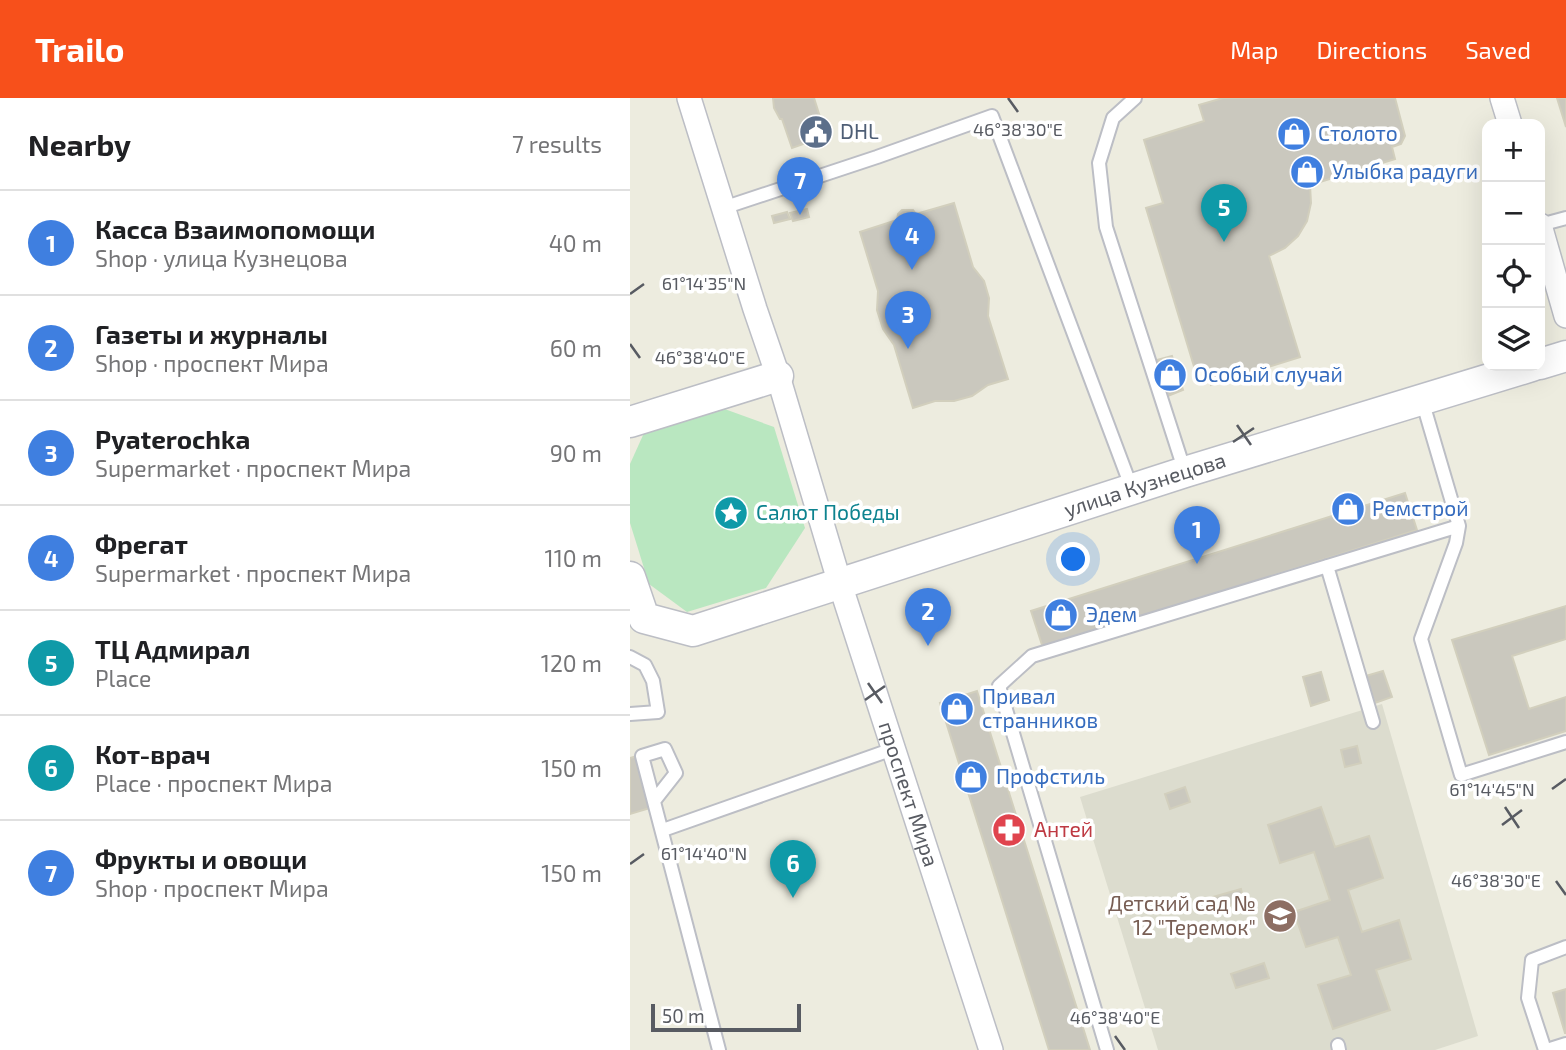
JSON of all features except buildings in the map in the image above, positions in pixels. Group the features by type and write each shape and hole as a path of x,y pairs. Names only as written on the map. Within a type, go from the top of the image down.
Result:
{"street":[{"name":"проспект Мира","path":"689,98 778,376 840,584 991,1050"},
{"path":"1502,98 1508,119"},
{"path":"1545,242 1566,316"},
{"path":"1545,362 1566,356"},
{"name":"улица Кузнецова","path":"637,622 693,631 1185,472 1515,371"},
{"path":"630,422 778,376"},
{"path":"630,577 637,622"}],"lane":[{"path":"1135,98 1113,118 1099,163 1106,227 1185,472"},
{"path":"723,208 877,158 992,116 1132,490"},
{"path":"1545,224 1566,218"},
{"path":"1422,399 1459,526 1456,543 1421,639 1461,775 1566,742"},
{"path":"1107,1050 999,686 1032,656 1459,526"},
{"path":"1327,566 1373,722"},
{"path":"630,657 645,665 653,681 658,712 630,714"},
{"path":"663,830 893,749"},
{"path":"654,801 719,1050"},
{"path":"1566,947 1532,960 1528,998 1546,1050 1566,1044"}],"shaded area":[{"name":"Детский сад № 12 \"Теремок\"","path":"1382,704 1478,1036 1435,1050 1158,1050 1080,797"}],"green space":[{"path":"719,407 774,427 805,528 766,588 687,612 649,584 630,523 630,464 644,433"}],"place":[{"name":"DHL","path":"816,132"},
{"name":"Столото","path":"1294,134"},
{"name":"Улыбка радуги","path":"1307,172"},
{"name":"Фрукты и овощи","path":"800,215"},
{"name":"ТЦ Адмирал","path":"1224,242"},
{"name":"Фрегат","path":"912,270"},
{"name":"Pyaterochka","path":"908,349"},
{"name":"Особый случай","path":"1170,375"},
{"name":"Ремстрой","path":"1348,509"},
{"name":"Салют Победы","path":"731,513"},
{"name":"Касса Взаимопомощи","path":"1197,564"},
{"name":"Эдем","path":"1061,615"},
{"name":"Газеты и журналы","path":"928,646"},
{"name":"Привал странников","path":"957,709"},
{"name":"Профстиль","path":"971,777"},
{"name":"Антей","path":"1009,830"},
{"name":"Кот-врач","path":"793,898"},
{"name":"Детский сад № 12 \"Теремок\"","path":"1280,916"}]}
